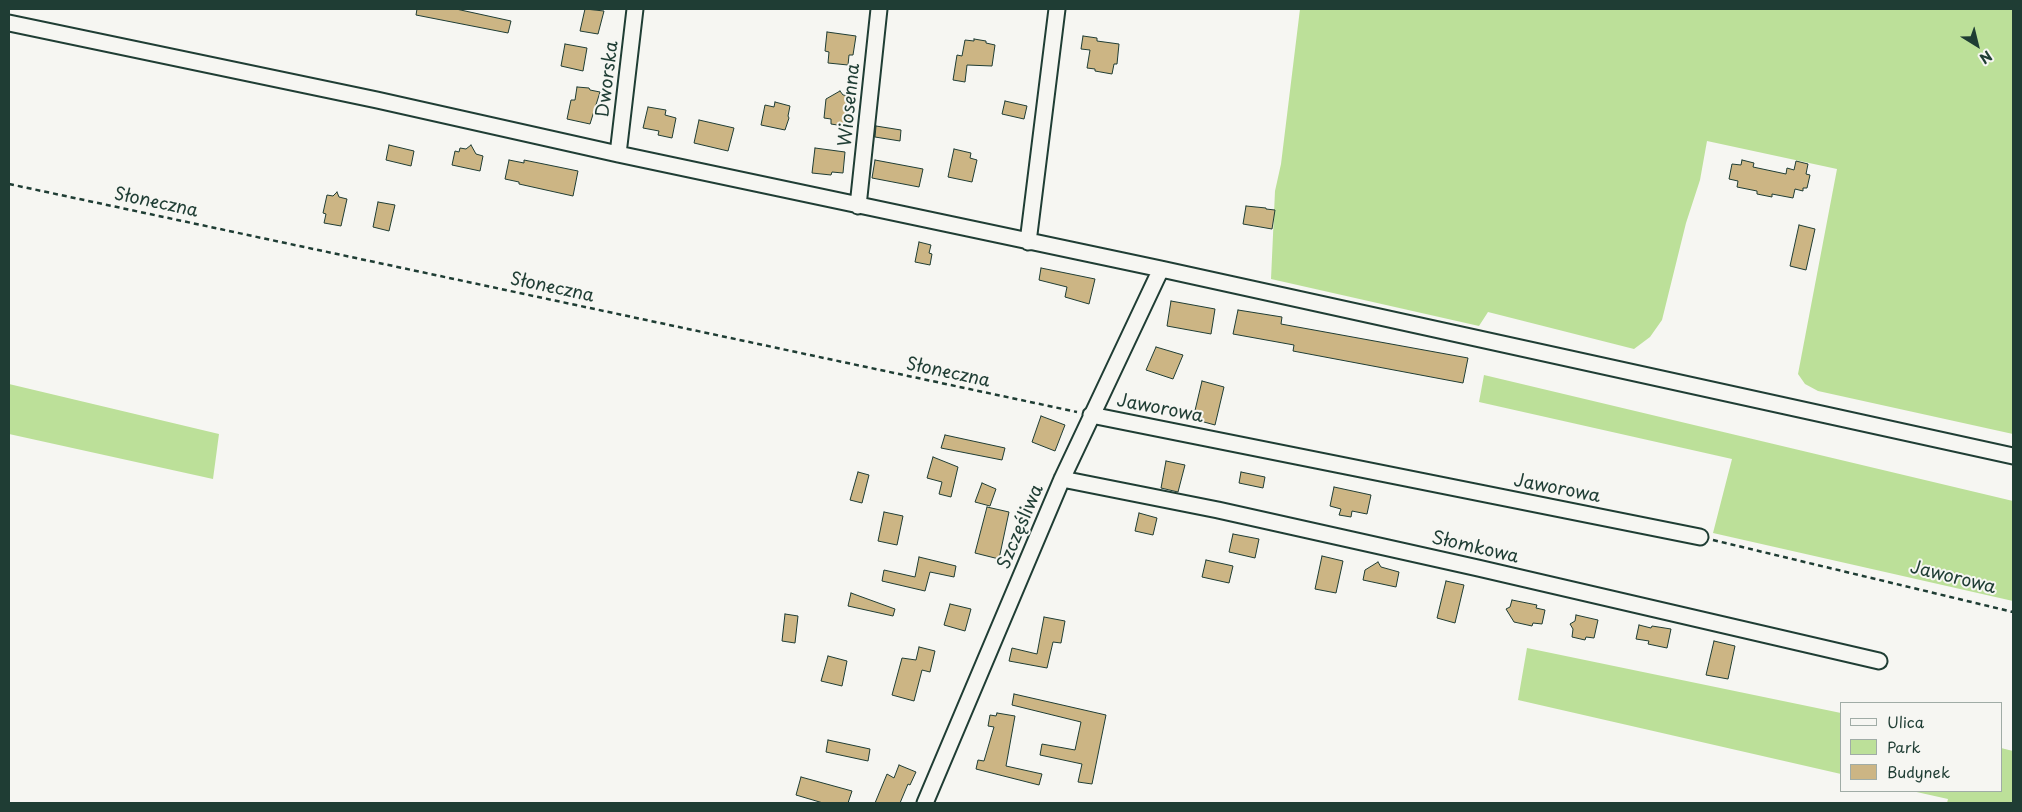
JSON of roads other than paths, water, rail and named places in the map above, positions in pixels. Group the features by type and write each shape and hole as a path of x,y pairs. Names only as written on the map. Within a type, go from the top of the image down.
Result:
{"street":[{"name":"Dworska","path":"618,154 635,9"},
{"name":"Wiosenna","path":"858,206 879,9"},
{"path":"1028,242 1057,9"},
{"path":"9,23 367,98 858,206 1161,269 2013,456"},
{"name":"Szczęśliwa","path":"925,803 1062,479 1161,269"},
{"name":"Jaworowa","path":"1091,415 1700,537"},
{"name":"Słomkowa","path":"1062,479 1218,510 1879,661"}]}
